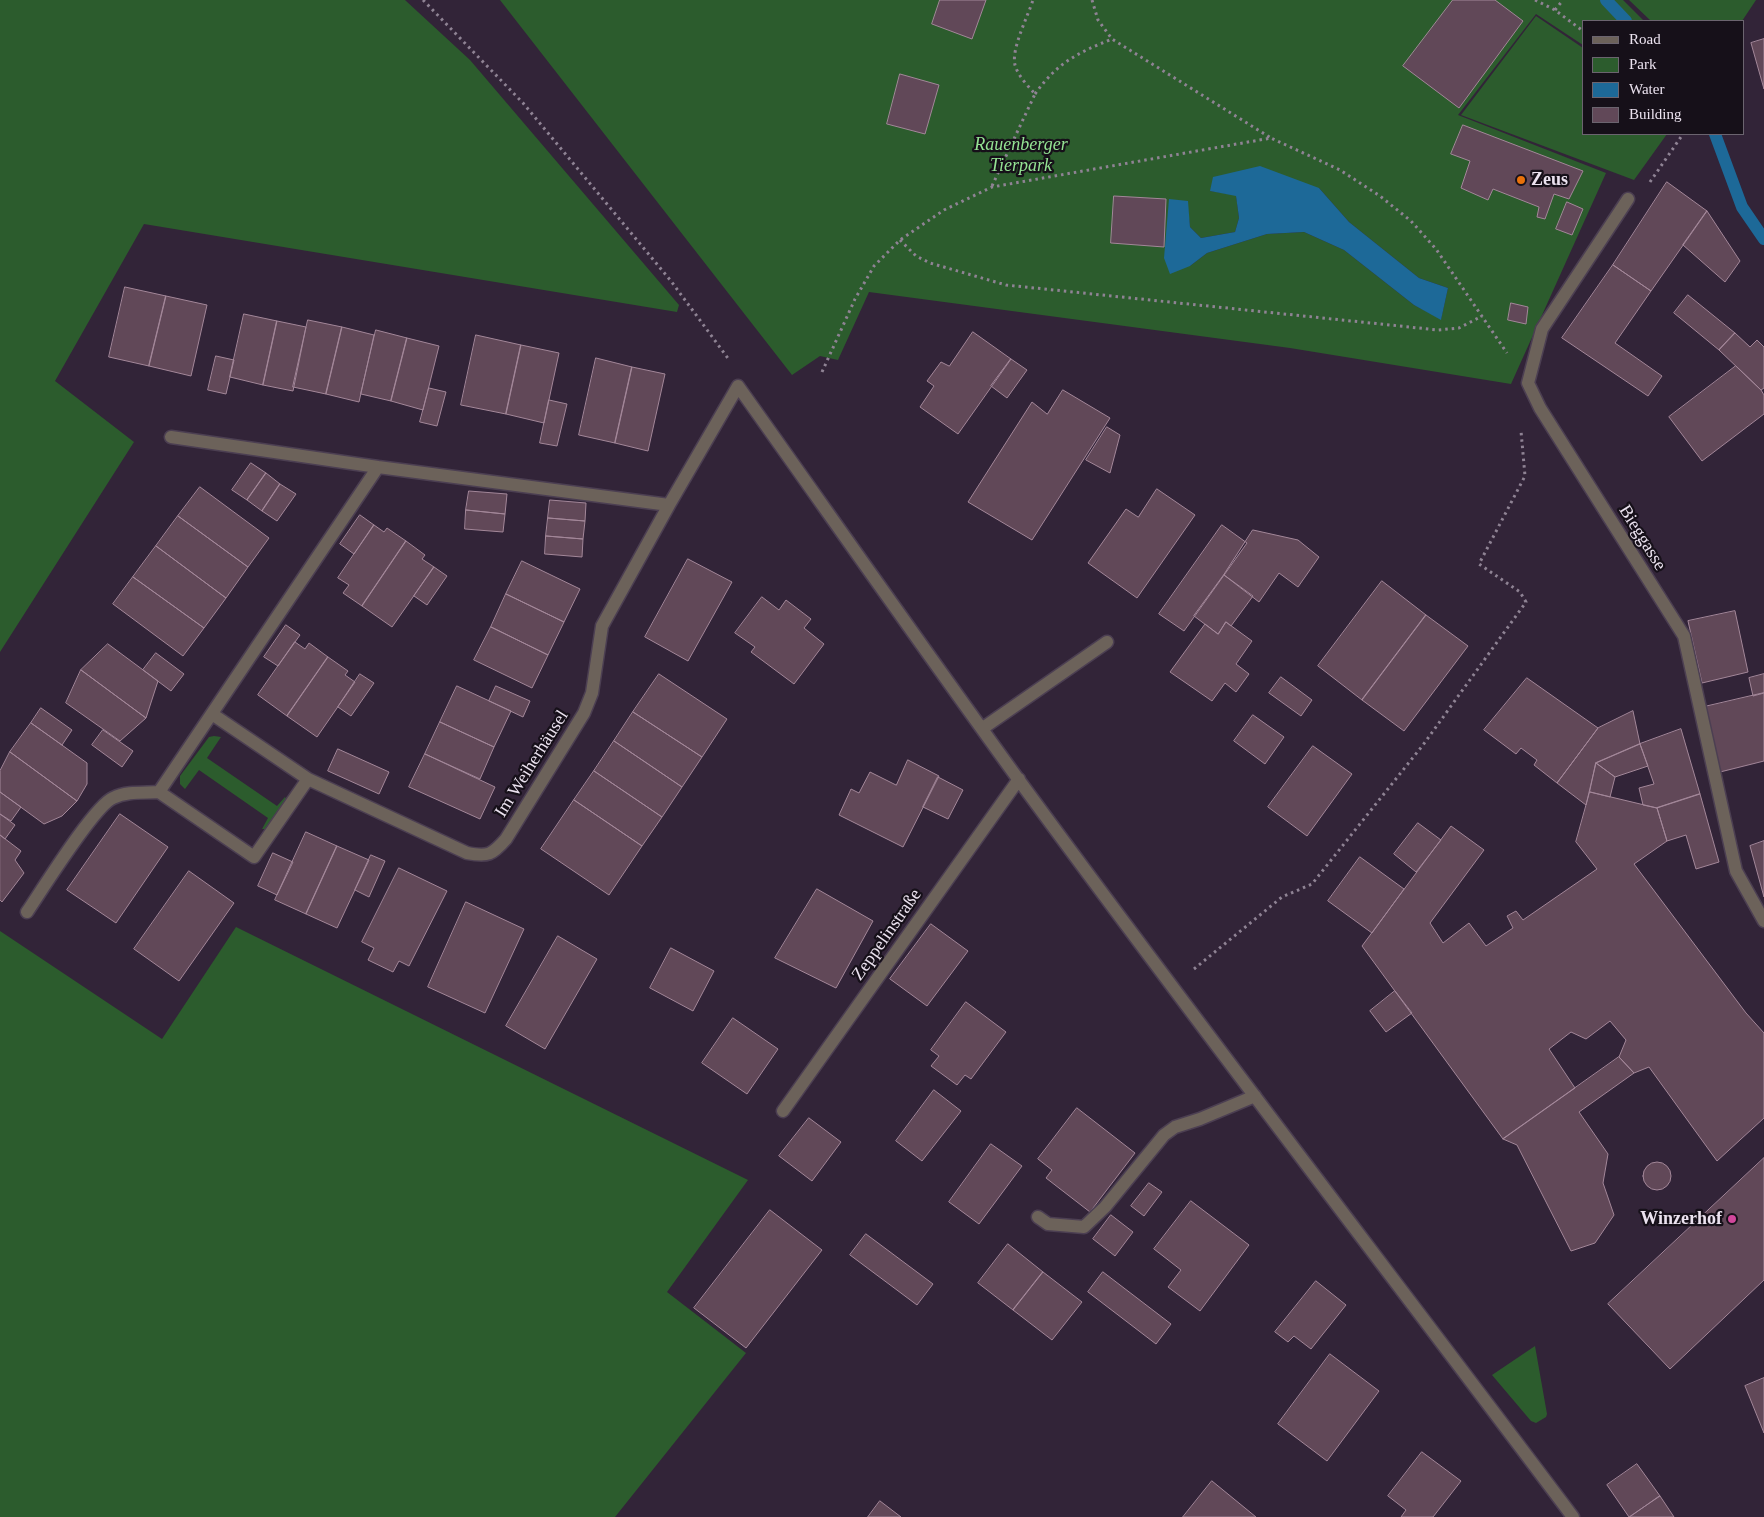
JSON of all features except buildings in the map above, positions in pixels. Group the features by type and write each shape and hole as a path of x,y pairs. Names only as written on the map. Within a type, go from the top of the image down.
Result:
{"street":[{"path":"1528,383 1542,329 1628,200"},
{"name":"Bieggasse","path":"1528,383 1540,408 1684,636 1736,870 1764,921"},
{"name":"Im Weiherhäusel","path":"212,714 308,779 467,853 482,856 494,852 506,839 584,713 592,693 602,626 738,386"},
{"path":"738,386 1019,779 1443,1348 1573,1517"},
{"path":"171,436 378,468 669,505"},
{"path":"159,792 378,468"},
{"path":"983,728 1107,642"},
{"path":"27,912 96,812 112,798 134,793 159,792 254,857 308,779"},
{"name":"Zeppelinstraße","path":"783,1111 1019,779"},
{"path":"1038,1217 1048,1224 1084,1226 1105,1207 1164,1135 1175,1127 1200,1120 1255,1096"}],"path":[{"path":"423,0 522,103 671,281 730,359 738,386"},
{"path":"1033,0 1016,48 1015,64 1023,80 1035,94"},
{"path":"1092,0 1098,20 1112,40 1270,138 1340,170 1380,196 1405,216 1436,248 1528,383 1520,415 1525,476 1479,564 1520,592 1526,602 1423,745 1312,884 1282,897 1198,966"},
{"path":"1535,0 1555,10 1582,30"},
{"path":"1555,10 1563,0"},
{"path":"992,187 1035,94 1060,64 1081,51 1112,40"},
{"path":"1628,200 1651,182 1681,135"},
{"path":"822,372 855,299 874,266 900,240 944,210 992,187 1270,138"},
{"path":"900,240 916,256 930,263 1006,285 1042,290 1234,307 1438,330 1459,328 1482,316"}],"green space":[{"path":"0,0 405,0 470,60 679,305 677,312 144,224 55,381 134,442 0,652"},
{"name":"Rauenberger Tierpark","path":"500,0 1623,0 1643,20 1582,20 1582,44 1536,14 1458,115 1606,173 1511,384 1290,348 869,292 838,360 820,356 792,375","holes":["1319,188 1349,222 1419,278 1448,288 1441,319 1414,305 1344,250 1304,232 1267,234 1207,253 1190,266 1187,201 1190,227 1201,238 1235,232 1239,218 1236,195 1210,191"]},
{"path":"1629,0 1756,0 1743,20 1650,20"},
{"path":"1536,16 1582,47 1582,135 1666,135 1634,180 1461,115"},
{"path":"209,737 221,737 207,758 277,806 285,797 287,800 267,829 262,829 268,818 199,770 185,789 180,784 180,776"},
{"path":"236,927 748,1180 667,1292 746,1353 615,1517 0,1517 0,931 162,1039"},
{"path":"1535,1346 1547,1414 1546,1417 1536,1423 1531,1421 1492,1375"}],"water":[{"path":"1260,166 1319,188 1349,222 1419,278 1448,288 1441,320 1414,305 1344,250 1304,232 1267,234 1207,253 1190,266 1170,274 1164,258 1169,199 1188,201 1190,227 1201,238 1235,232 1239,218 1236,196 1210,191 1213,177"}],"waterway":[{"path":"1606,0 1625,20"},
{"path":"1715,135 1742,207 1764,239"}],"place":[{"name":"Zeus","path":"1521,180"},
{"name":"Winzerhof","path":"1732,1219"}]}
